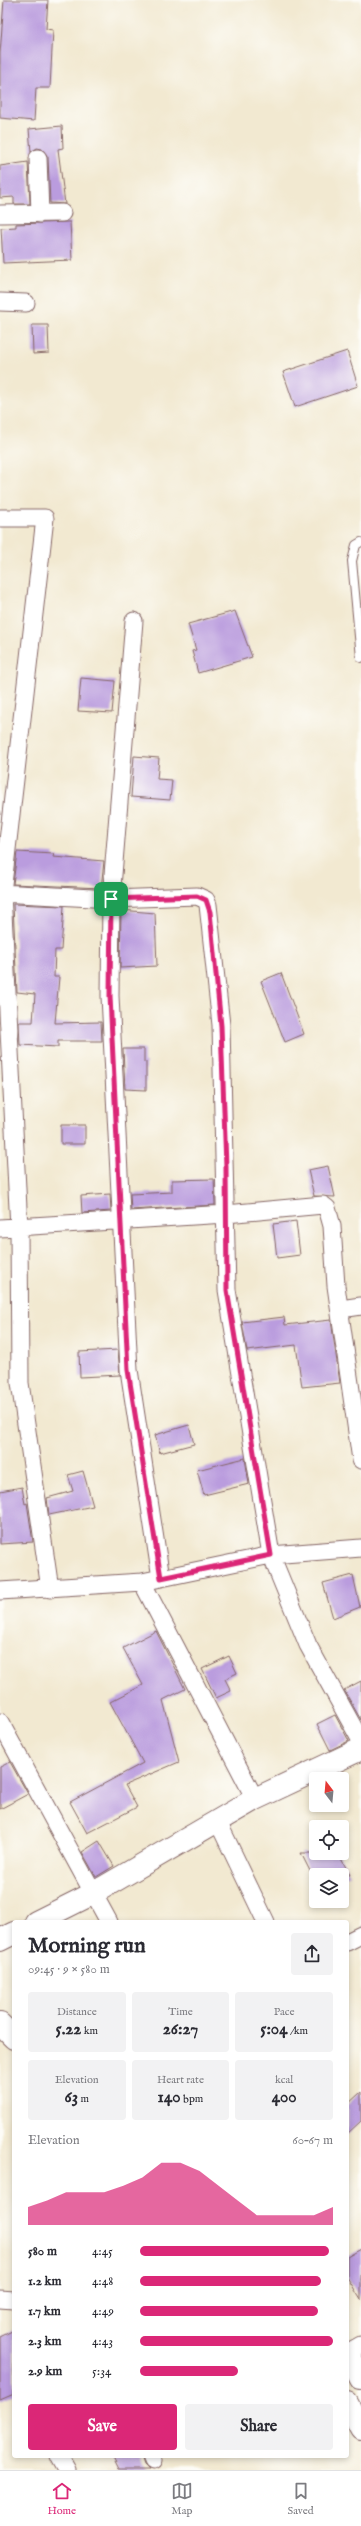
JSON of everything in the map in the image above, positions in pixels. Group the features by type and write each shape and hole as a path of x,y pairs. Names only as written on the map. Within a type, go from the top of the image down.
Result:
{"main road":[{"path":"40,1920 92,1894 218,1822 255,1799 361,1749"},
{"path":"0,1940 12,1934"},
{"path":"349,2357 361,2379"},
{"path":"349,2407 361,2429"}],"street":[{"path":"38,158 40,214"},
{"path":"0,214 62,214"},
{"path":"0,302 26,304"},
{"path":"0,518 46,518 1,893 19,1228 20,1383 50,1589"},
{"path":"134,621 111,899 110,996 122,1219 128,1370 161,1578"},
{"path":"1,893 111,899 197,896 206,900 208,905 221,1026 227,1290 271,1555 308,1645 361,1741"},
{"path":"0,1228 19,1228 122,1219 226,1214 323,1205 327,1208 332,1226 336,1286 358,1416 361,1460"},
{"path":"341,1309 361,1306"},
{"path":"0,1591 142,1582 271,1555 361,1548"},
{"path":"142,1582 255,1799"},
{"path":"0,1722 92,1894 108,1920"},
{"path":"218,1822 265,1920"},
{"path":"349,1941 361,1935"},
{"path":"0,2299 12,2300"},
{"path":"349,2352 361,2345"},
{"path":"60,2458 67,2470"}],"lane":[{"path":"361,542 356,545 352,561 361,658"}],"building":[{"path":"4,0 48,0 46,29 53,30 50,88 36,88 34,121 0,118 0,54"},
{"path":"62,126 63,148 58,149 65,204 50,203 48,157 42,149 37,148 31,152 29,129"},
{"path":"28,162 30,204 14,204 14,197 0,198 0,166"},
{"path":"70,222 72,260 3,263 1,228 16,227 16,224"},
{"path":"32,325 48,325 49,353 33,354"},
{"path":"347,351 358,386 295,407 283,372"},
{"path":"235,611 252,657 198,673 192,651 196,650 188,624"},
{"path":"81,678 115,681 112,713 78,711"},
{"path":"134,756 159,758 157,779 172,780 170,800 131,797"},
{"path":"17,852 54,854 53,857 104,861 101,888 13,884"},
{"path":"13,904 64,906 61,950 55,950 54,977 59,977 55,1023 101,1022 102,1041 58,1041 58,1047 20,1045 19,1022 33,1022 35,994 17,992"},
{"path":"121,910 155,913 157,966 120,968"},
{"path":"281,973 304,1034 285,1042 261,981"},
{"path":"123,1049 144,1049 144,1062 146,1062 146,1090 125,1089"},
{"path":"61,1125 85,1125 85,1144 61,1144"},
{"path":"328,1166 335,1197 314,1196 308,1170"},
{"path":"214,1179 215,1205 131,1210 130,1194 172,1192 172,1180"},
{"path":"110,1194 111,1211 82,1213 81,1196"},
{"path":"296,1221 300,1255 277,1258 273,1224"},
{"path":"284,1317 285,1325 331,1320 340,1383 302,1387 296,1345 247,1351 242,1322"},
{"path":"118,1350 120,1375 80,1377 79,1352"},
{"path":"189,1425 194,1444 160,1453 155,1435"},
{"path":"245,1458 249,1484 204,1495 197,1470"},
{"path":"83,1471 93,1506 49,1515 47,1498 73,1491 68,1475"},
{"path":"22,1487 25,1504 27,1503 33,1542 0,1544 0,1491"},
{"path":"353,1575 360,1607 333,1618 323,1583"},
{"path":"156,1631 185,1689 163,1700 179,1762 125,1785 137,1807 87,1833 70,1802 143,1763 110,1702 143,1685 123,1648"},
{"path":"229,1656 237,1673 225,1679 231,1691 216,1698 202,1669"},
{"path":"361,1681 361,1720 344,1690"},
{"path":"335,1715 349,1741 330,1750 317,1724"},
{"path":"10,1762 28,1794 0,1809 0,1767"},
{"path":"99,1841 114,1866 96,1877 82,1852"},
{"path":"301,1853 309,1853 309,1860 342,1860 346,1868 309,1868"},
{"path":"361,2092 361,2121 349,2132 349,2103"},
{"path":"361,2249 361,2300 349,2280 349,2256"},
{"path":"12,2331 12,2395 0,2400 0,2337"},
{"path":"113,2458 142,2458 144,2465 149,2470 119,2470"}],"route":[{"path":"197,896 206,900 210,912 221,1026 226,1167 227,1290 271,1555 161,1578 128,1370 122,1219 110,996 111,899 197,896"}]}
